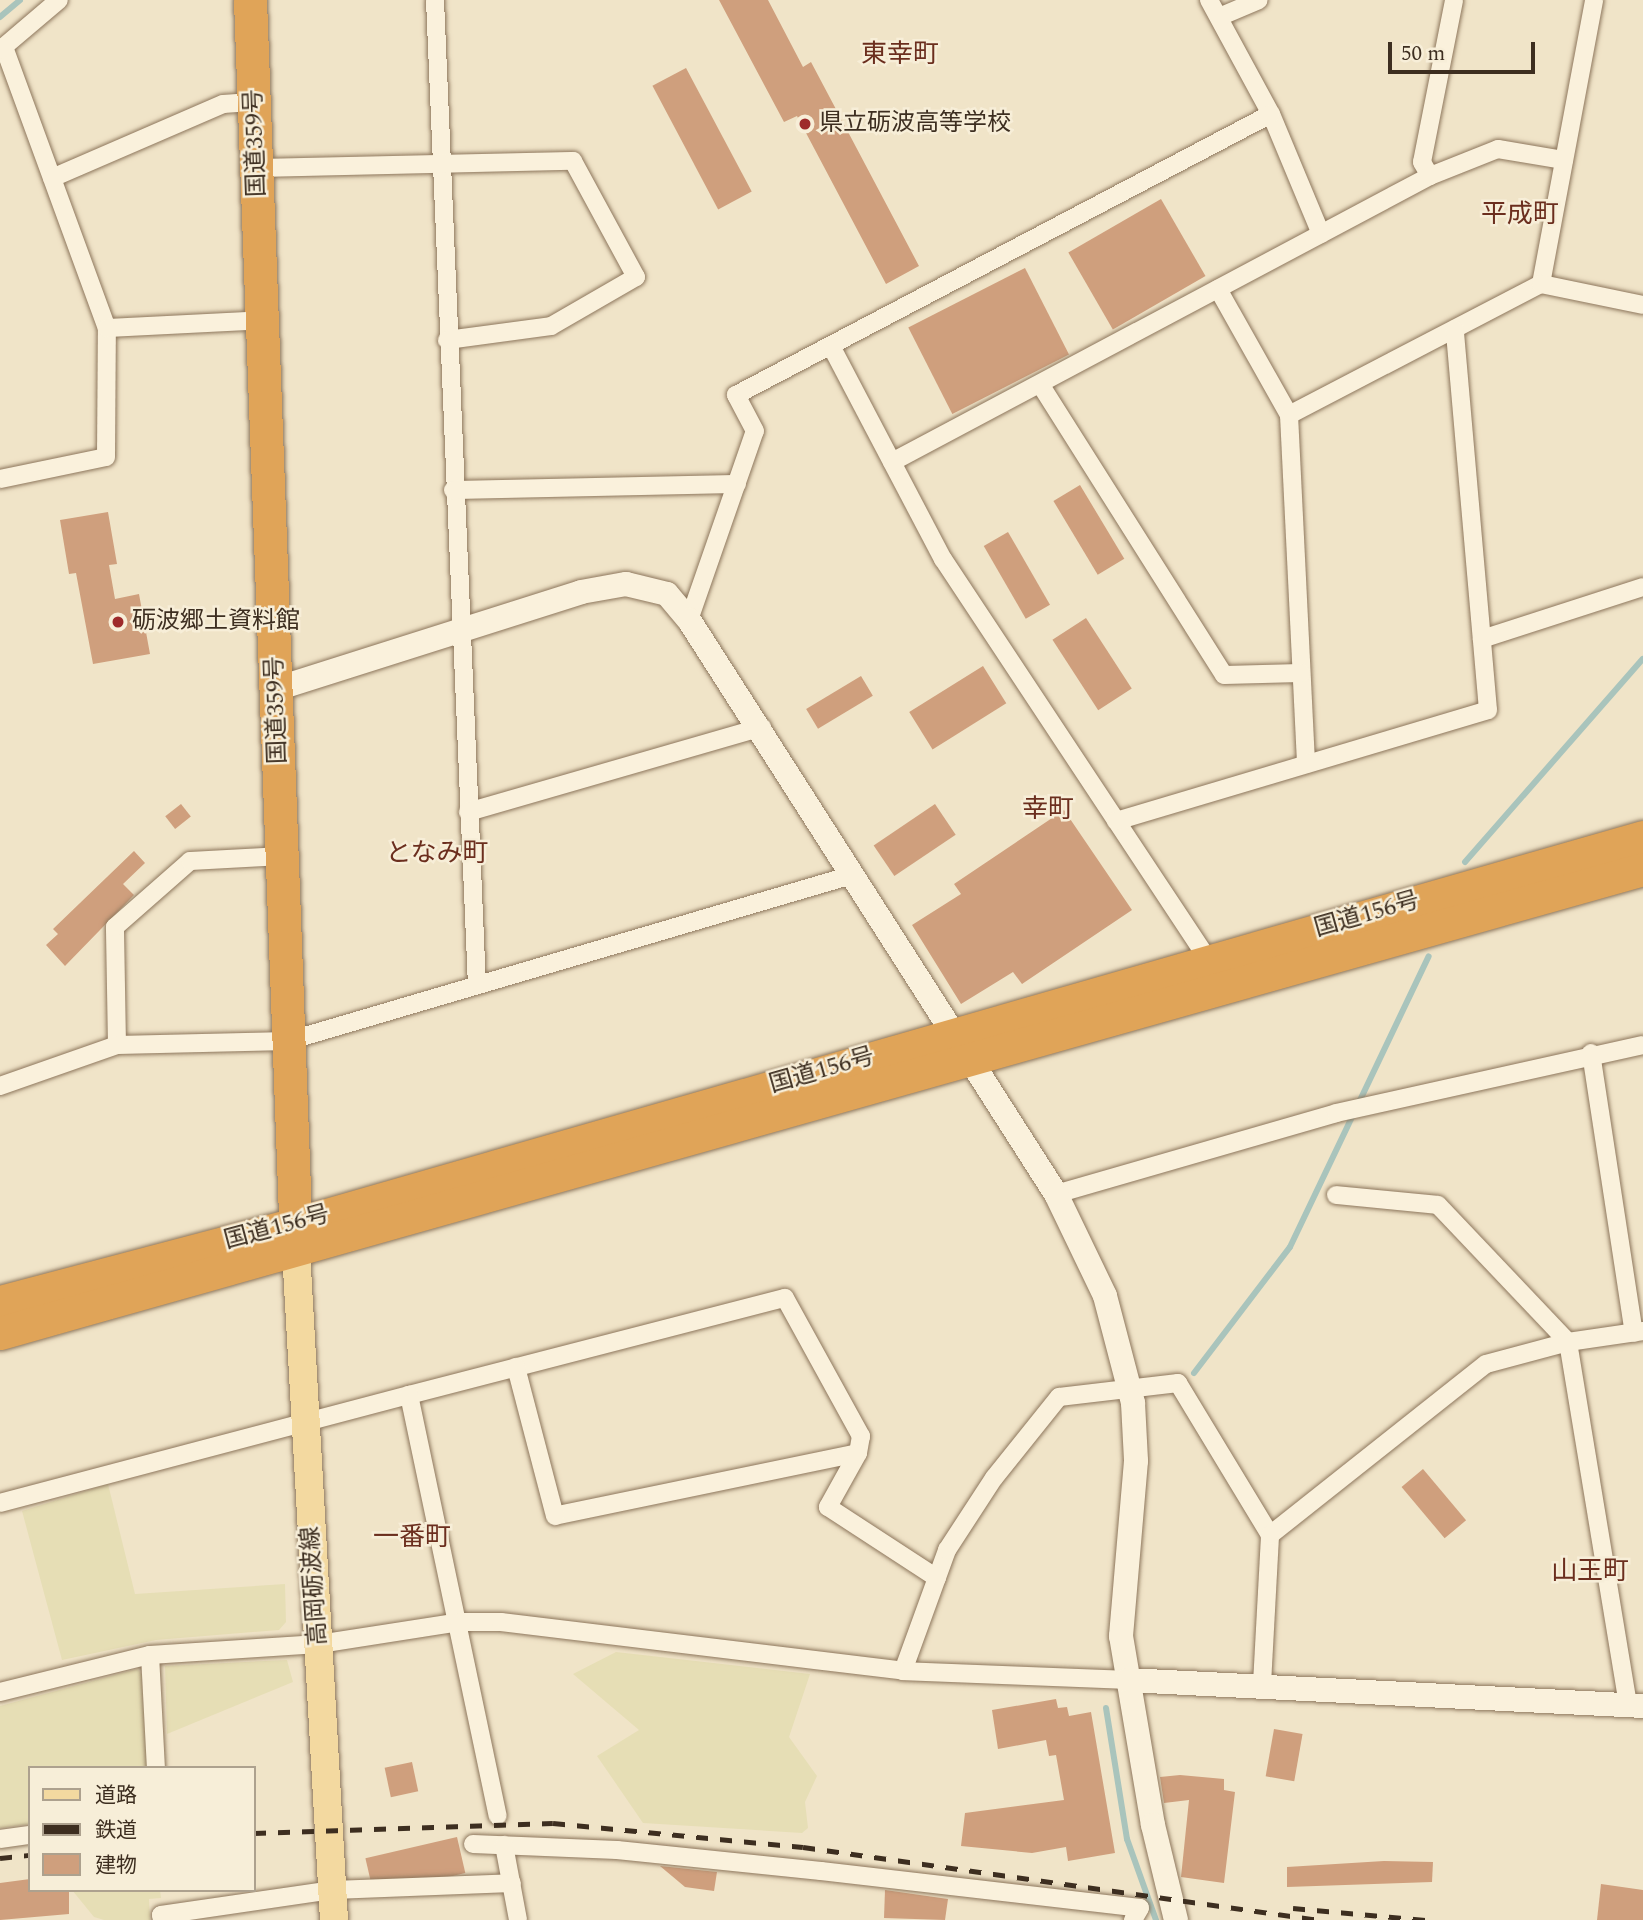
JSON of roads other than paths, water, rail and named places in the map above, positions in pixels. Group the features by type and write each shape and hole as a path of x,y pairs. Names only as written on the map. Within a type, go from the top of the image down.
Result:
{"highway":[{"name":"国道359号","path":"250,0 295,1238"},
{"name":"国道156号","path":"0,1333 295,1238 960,1045 1208,960 1643,837"},
{"name":"国道156号","path":"960,1045 1226,988 1643,869"},
{"name":"国道156号","path":"0,1302 295,1238"}],"main road":[{"name":"高岡砺波線","path":"295,1238 334,1920"}],"street":[{"path":"0,477 106,457 107,328 2,48 59,0"},
{"path":"435,0 453,490 477,985"},
{"path":"1209,0 1271,114 1321,234"},
{"path":"1219,17 1259,0"},
{"path":"1430,176 1422,162 1454,0"},
{"path":"1541,284 1594,0"},
{"path":"52,178 223,104 255,102"},
{"path":"689,620 755,431 736,395 1271,114"},
{"path":"892,463 1430,176 1499,149 1564,160"},
{"path":"257,168 573,161 636,277 551,326 447,340"},
{"path":"1289,415 1541,284 1643,305"},
{"path":"1218,289 1289,415 1306,764"},
{"path":"107,328 263,320"},
{"path":"1116,821 1489,710 1455,329"},
{"path":"831,346 943,559 1226,988"},
{"path":"1040,384 1224,675 1301,673"},
{"path":"453,490 737,484"},
{"path":"276,689 626,584 667,594 689,620 762,727 852,875 1056,1194 1105,1296 1131,1387 1136,1461 1121,1636 1127,1679 1176,1920"},
{"path":"1482,639 1643,587"},
{"path":"468,813 762,727"},
{"path":"117,1045 116,927 190,861 283,856"},
{"path":"0,1086 117,1045 288,1041 852,875"},
{"path":"1056,1194 1336,1113 1591,1053 1643,1045"},
{"path":"1270,1535 1486,1364 1568,1342 1638,1332 1591,1053"},
{"path":"0,1692 150,1655 318,1644 459,1622 501,1622 903,1671 1262,1684 1635,1706 1568,1342 1438,1205 1336,1195"},
{"path":"0,1503 304,1420 785,1298 861,1436 858,1453 828,1507 937,1578"},
{"path":"516,1367 555,1516 858,1453"},
{"path":"903,1671 947,1550 994,1478 1059,1397 1178,1383 1270,1535 1262,1684"},
{"path":"409,1395 498,1816"},
{"path":"150,1655 156,1766"},
{"path":"0,1839 28,1835"},
{"path":"472,1844 617,1850 1140,1908 1133,1920"},
{"path":"504,1845 518,1920"},
{"path":"162,1920 161,1915 333,1890 512,1883"}],"waterway":[{"path":"0,17 20,0"},
{"path":"1465,862 1643,659"},
{"path":"1194,1373 1290,1247 1429,956"},
{"path":"1106,1708 1127,1839 1156,1920"}],"railway":[{"path":"256,1833 553,1823 803,1847 1320,1920"},
{"path":"0,1858 28,1855"},
{"path":"1293,1908 1425,1920"}],"place":[{"name":"県立砺波高等学校","path":"805,124"},
{"name":"砺波郷土資料館","path":"118,622"}],"district":[{"name":"東幸町","path":"900,55"},
{"name":"平成町","path":"1520,215"},
{"name":"幸町","path":"1048,810"},
{"name":"となみ町","path":"437,854"},
{"name":"一番町","path":"412,1538"},
{"name":"山王町","path":"1590,1572"}]}
